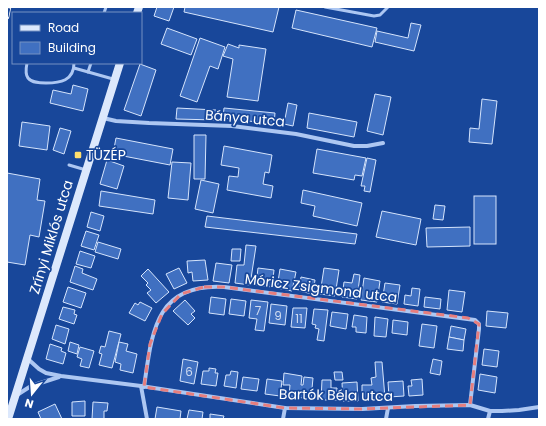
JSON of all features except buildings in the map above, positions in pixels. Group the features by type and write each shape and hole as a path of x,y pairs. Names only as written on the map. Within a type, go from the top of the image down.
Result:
{"main road":[{"name":"Zrínyi Miklós utca","path":"8,419 120,64"}],"street":[{"name":"Bánya utca","path":"103,118 116,121 232,126 296,134 354,146 367,146 383,143"},
{"name":"Móricz Zsigmond utca","path":"143,386 152,338 158,320 167,307 174,299 187,291 204,287 224,287 475,320 479,324 479,329 470,405"},
{"name":"Bartók Béla utca","path":"27,358 46,373 61,376 143,386 285,408 362,409 470,405 490,411 519,410 539,407"},
{"path":"15,397 30,386 61,376"},
{"path":"143,386 147,419"},
{"path":"283,419 285,408"},
{"path":"386,419 388,408"},
{"path":"488,419 490,411"}],"lane":[{"path":"326,7 374,16 380,15 386,11 388,7"},
{"path":"27,64 26,73 28,78 40,83 63,81 71,74 74,64"},
{"path":"88,72 91,64"},
{"path":"74,68 115,80"},
{"path":"69,165 86,170"}],"highlighted area":[{"path":"204,287 224,287 468,318 479,324 470,405 362,409 285,408 144,387 150,344 162,314 181,294"}],"railway":[{"path":"7,17 9,7"}],"place":[{"name":"TÜZÉP","path":"78,155"}]}
